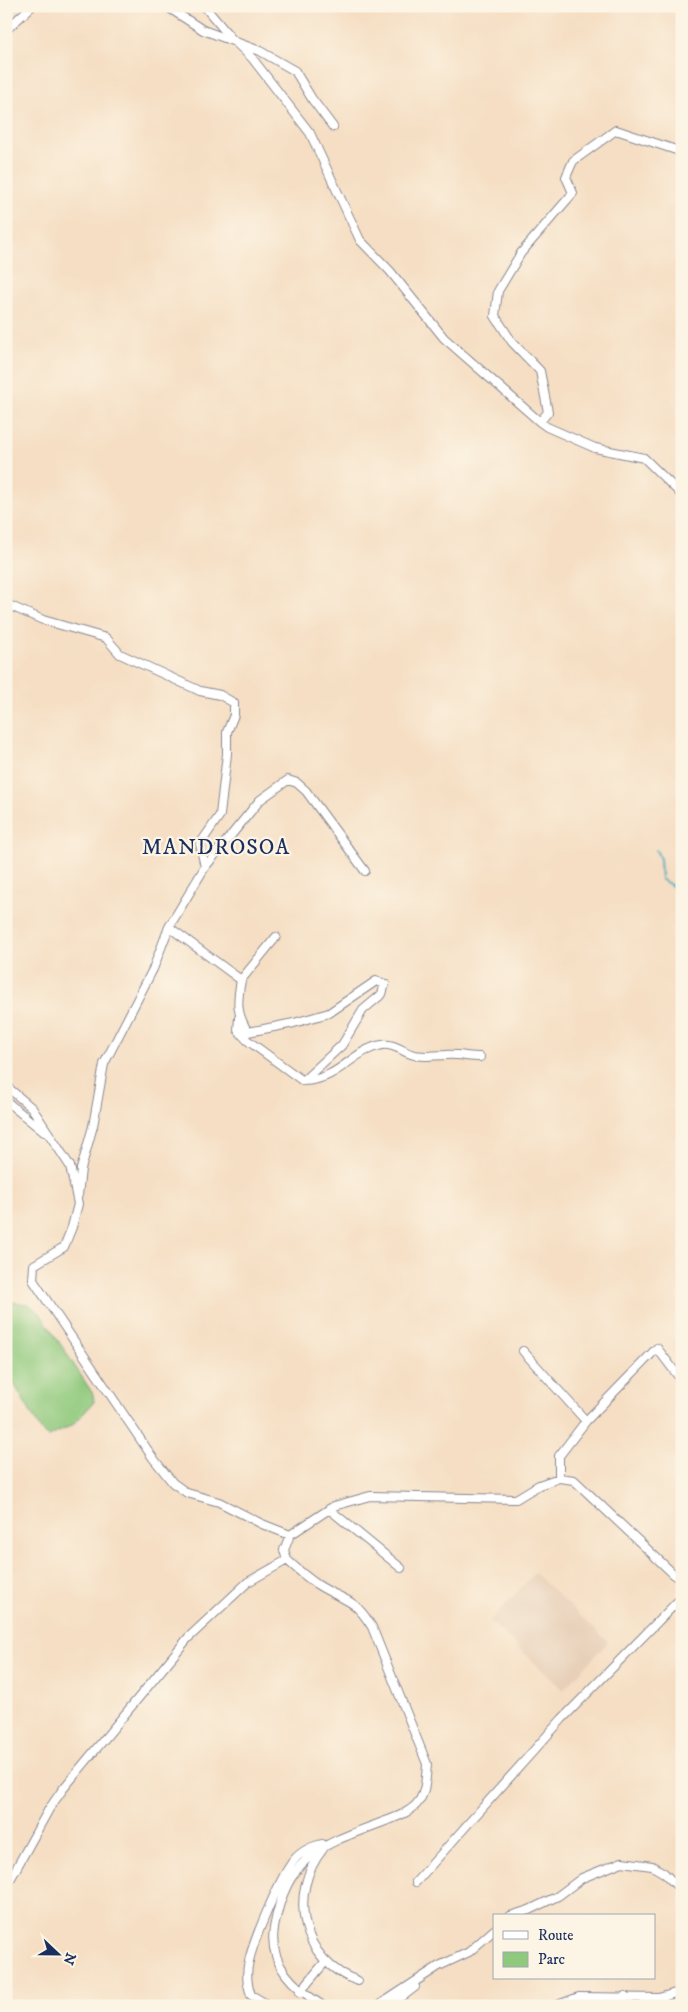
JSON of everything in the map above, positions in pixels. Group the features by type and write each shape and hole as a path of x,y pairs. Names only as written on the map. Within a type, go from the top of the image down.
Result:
{"street":[{"path":"6,30 32,6"},
{"path":"166,6 203,30 231,38 260,51 295,71 312,99 333,127"},
{"path":"204,6 231,38 252,58 310,133 360,240 390,271 444,338 547,427 595,448 644,458 682,495"},
{"path":"540,422 548,412 540,371 512,342 495,316 498,291 521,253 573,193 566,177 574,161 616,130 682,152"},
{"path":"6,604 43,620 106,638 120,654 200,691 220,695 234,703 234,715 227,732 228,754 220,815 200,844 205,867"},
{"path":"290,1535 262,1524 219,1502 187,1493 173,1483 152,1458 33,1280 34,1265 64,1247 72,1227 78,1204 81,1169 93,1126 104,1064 153,969 169,927 205,867 260,800 288,780 297,782 306,791 365,872"},
{"path":"169,927 241,980"},
{"path":"276,937 241,980 238,999 238,1030 247,1040 303,1081 317,1081 329,1076 356,1057 382,1045 397,1047 412,1054 429,1058 447,1054 480,1057"},
{"path":"239,1018 248,1032 294,1023 329,1013 376,981 385,984 382,994 363,1010 342,1045 303,1081"},
{"path":"6,1086 32,1108 70,1166 78,1204"},
{"path":"6,1101 50,1136"},
{"path":"559,1478 559,1456 586,1421 657,1348 682,1382"},
{"path":"523,1351 586,1421"},
{"path":"270,2006 251,1995 248,1985 249,1962 278,1887 291,1864 304,1851 313,1846 327,1843 406,1812 419,1802 426,1783 427,1764 372,1627 354,1603 320,1586 287,1560 284,1550 290,1535 329,1509 370,1496 516,1499 539,1485 559,1478 574,1480 682,1582"},
{"path":"329,1509 401,1568"},
{"path":"6,1887 49,1809 63,1789 188,1638 248,1582 287,1560"},
{"path":"416,1882 562,1719 682,1597"},
{"path":"327,1843 312,1862 303,1892 309,1938 317,1953 325,1962 341,1974 358,1981"},
{"path":"323,2006 300,1992 286,1978 275,1952 272,1937 285,1890 298,1868 310,1855 327,1843"},
{"path":"515,1914 543,1903 572,1887 582,1878 622,1862 652,1866 664,1873 682,1890"},
{"path":"378,2006 439,1966 469,1952 493,1931"},
{"path":"300,1992 325,1962"},
{"path":"390,2006 417,1986 419,1979"},
{"path":"555,2006 579,1996 659,1998 682,1991"},
{"path":"576,2006 579,1996"},
{"path":"617,2006 625,1996"},
{"path":"654,2006 659,1998"}],"shaded area":[{"path":"535,1573 608,1642 563,1690 490,1621"}],"green space":[{"path":"13,1302 28,1304 40,1313 93,1394 94,1402 74,1424 49,1437 42,1432 6,1370 6,1306"}],"waterway":[{"path":"656,850 660,859 661,879 682,892"}],"district":[{"name":"MANDROSOA","path":"216,847"}]}
